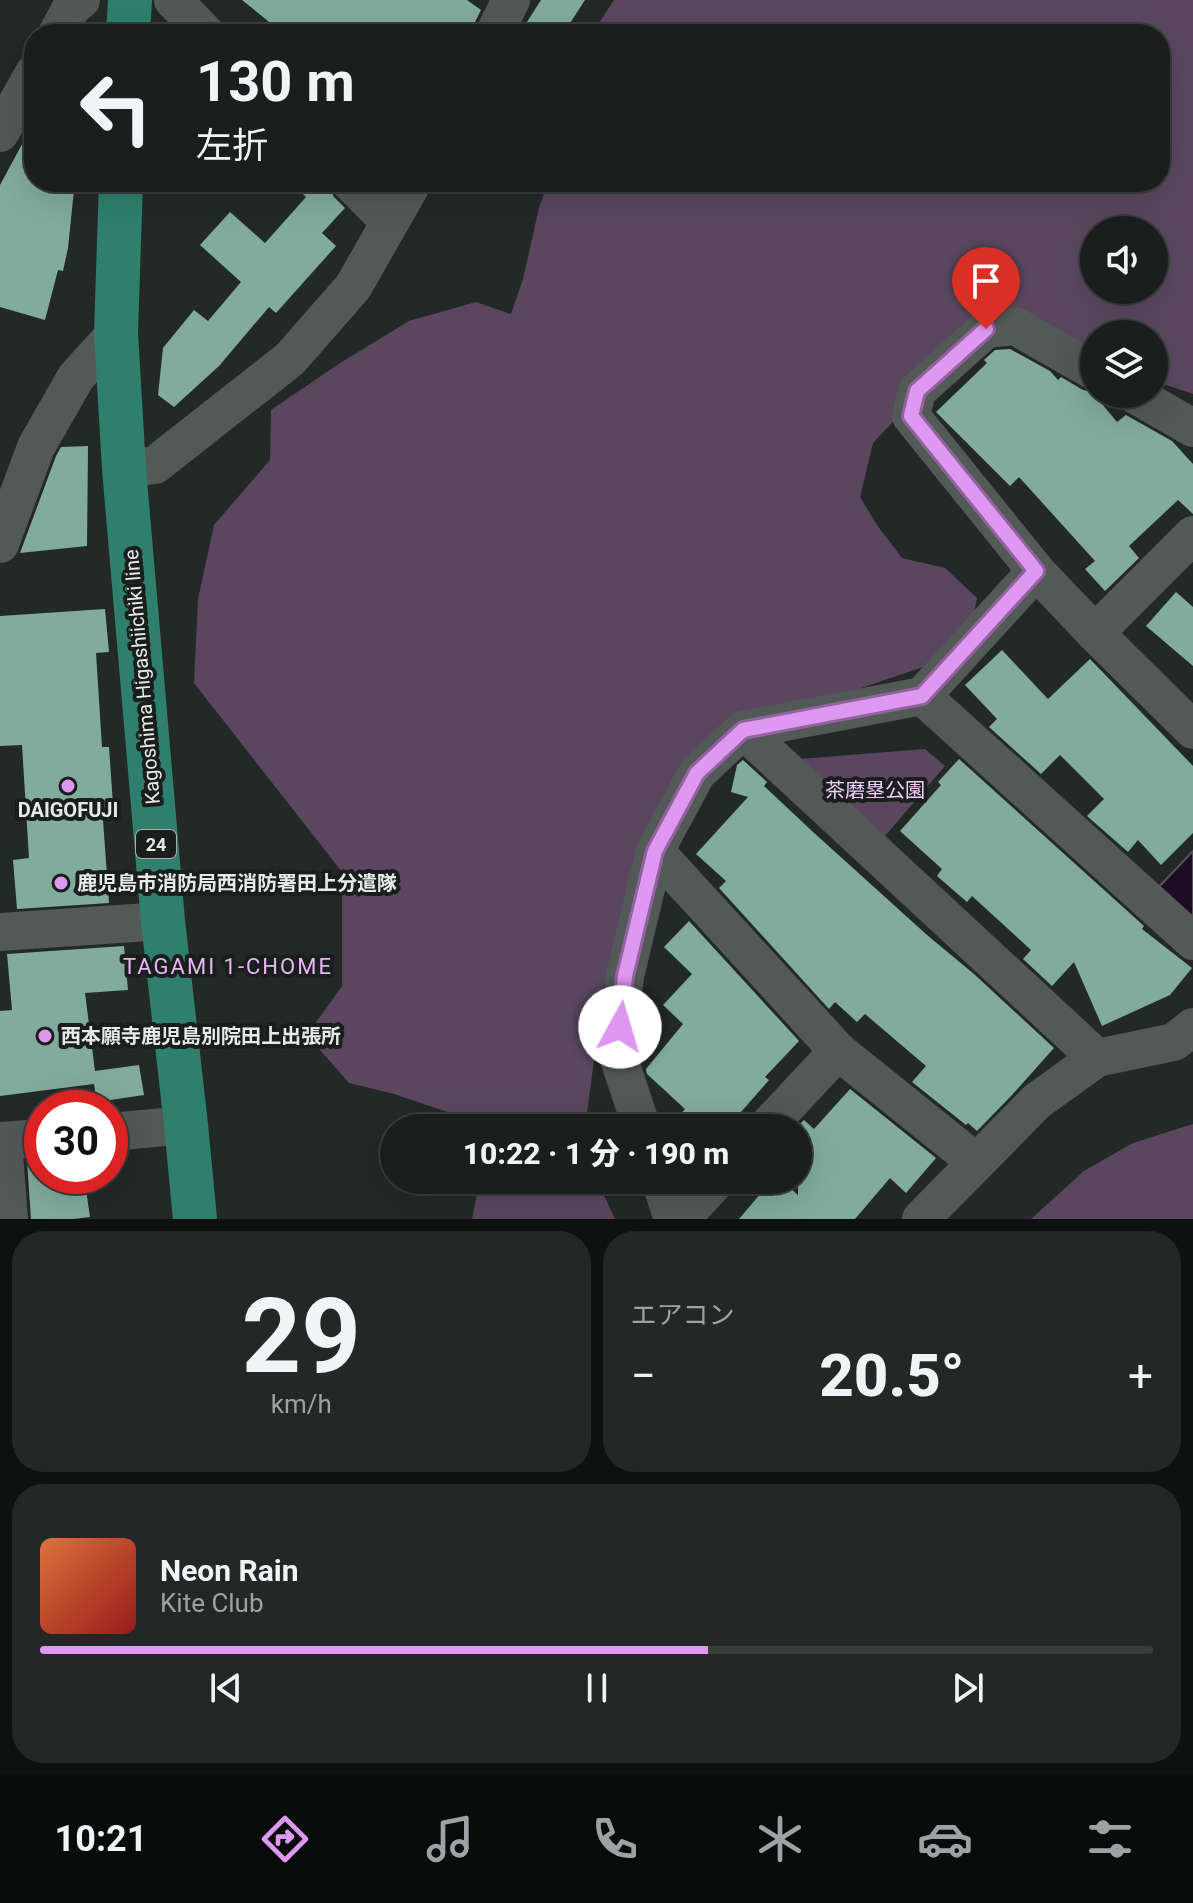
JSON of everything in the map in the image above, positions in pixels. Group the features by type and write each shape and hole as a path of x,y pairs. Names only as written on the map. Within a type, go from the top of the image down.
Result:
{"main road":[{"path":"129,24 130,0"},
{"name":"Kagoshima Higashiichiki line","path":"121,192 116,333 124,469 163,921 195,1219"}],"street":[{"path":"62,24 71,8 81,0"},
{"path":"173,0 196,24"},
{"path":"499,24 511,0"},
{"path":"0,133 24,91"},
{"path":"360,192 389,221"},
{"path":"124,469 155,465 290,359 353,287 407,192"},
{"path":"1080,363 1015,326 986,329 917,391 911,416 1036,571 1193,730"},
{"path":"0,544 36,447 76,377 116,333"},
{"path":"1158,408 1193,428"},
{"path":"1095,633 1193,535"},
{"path":"637,1114 617,1053 625,976 655,851 697,773 743,730 922,696 1036,571"},
{"path":"922,696 1193,941"},
{"path":"743,730 1097,1058"},
{"path":"655,851 838,1051 976,1162"},
{"path":"0,932 163,921"},
{"path":"921,1219 1037,1101 1097,1058 1174,1042 1193,1027"},
{"path":"779,1114 838,1051"},
{"path":"128,1130 186,1125"},
{"path":"9,1219 1,1141 24,1139"},
{"path":"665,1194 673,1219"},
{"path":"681,1219 704,1194"}],"green space":[{"path":"614,0 1193,0 1193,394 1168,386 1168,320 1080,320 1080,347 985,324 873,443 860,497 902,558 945,568 977,598 972,624 929,665 704,741 639,861 603,992 587,1114 453,1114 349,1083 307,1035 342,986 342,872 194,683 198,599 214,525 270,460 271,410 409,321 476,302 511,314 545,192 1170,192 1170,24 598,24"},
{"name":"茶磨塁公園","path":"925,749 945,766 879,843 787,760"},
{"path":"1193,1124 1193,1219 1031,1219 1084,1171 1133,1143"},
{"path":"477,1194 603,1194 615,1219 472,1219"}],"shaded area":[{"path":"1193,851 1193,920 1157,889"}],"building":[{"path":"242,0 467,0 481,10 474,24 272,24"},
{"path":"541,0 585,0 569,24 526,24"},
{"path":"24,141 24,192 74,192 63,271 58,270 45,320 0,307 0,185"},
{"path":"301,192 331,192 345,208 322,233 336,246 276,313 269,307 219,366 174,407 158,395 163,348 194,310 208,321 241,282 200,245 230,212 265,243 306,197"},
{"path":"1010,349 1050,371 1058,380 1061,377 1080,388 1080,408 1105,408 1117,422 1126,415 1172,441 1193,464 1193,514 1178,500 1129,546 1139,558 1105,591 1085,569 1095,561 1019,477 1010,486 936,412 987,363 984,360 995,350"},
{"path":"88,446 87,546 20,553 61,447"},
{"path":"1176,592 1193,607 1193,666 1146,626"},
{"path":"105,609 109,652 96,653 102,747 109,747 114,819 103,820 109,903 17,909 13,860 29,858 22,745 0,746 0,616"},
{"path":"1002,650 1048,699 1090,659 1193,766 1193,833 1161,865 1138,840 1128,852 1087,816 1104,799 1060,755 1041,774 989,727 997,719 965,685"},
{"path":"959,759 1144,926 1142,929 1192,968 1170,995 1102,1026 1074,962 1052,986 1023,959 1031,950 972,896 967,902 937,876 942,869 900,831 941,785 938,782"},
{"path":"743,760 767,782 764,786 812,831 1054,1048 977,1131 912,1082 926,1066 865,1014 857,1022 835,1002 829,1009 719,888 726,881 696,854 748,797 731,792 737,765"},
{"path":"689,921 799,1041 765,1077 769,1080 739,1114 681,1114 685,1109 647,1074 646,1069 683,1024 663,1005 692,974 664,947"},
{"path":"124,946 128,990 85,993 95,1071 139,1065 144,1095 128,1097 128,1090 95,1090 94,1084 24,1090 24,1093 0,1096 0,1011 12,1010 7,954"},
{"path":"850,1089 936,1158 906,1193 890,1178 855,1219 739,1219 760,1194 812,1194 812,1127 814,1129"},
{"path":"29,1194 87,1194 90,1217 31,1219"}],"place":[{"name":"DAIGOFUJI","path":"68,786"},
{"name":"鹿児島市消防局西消防署田上分遣隊","path":"61,883"},
{"name":"西本願寺鹿児島別院田上出張所","path":"45,1036"}],"district":[{"name":"TAGAMI 1-CHOME","path":"228,966"}],"route":[{"path":"620,1027 625,976 655,851 697,773 743,730 922,696 1036,571 911,416 917,391 986,329"}]}
